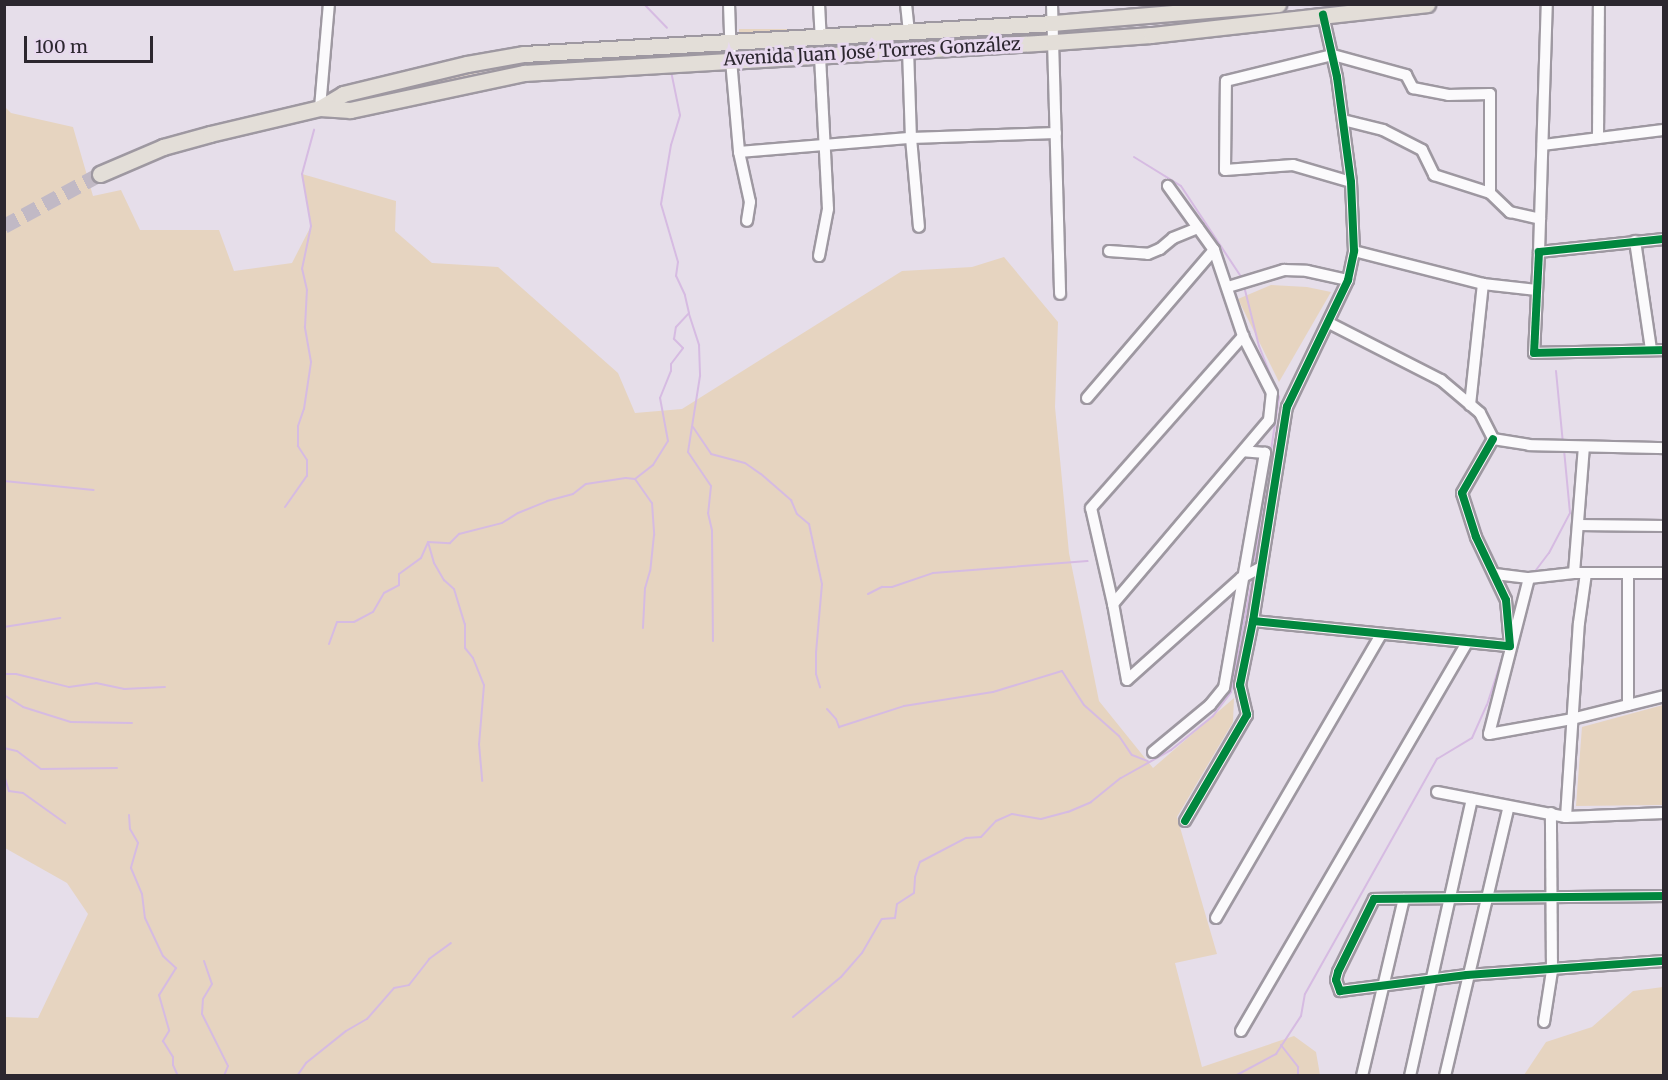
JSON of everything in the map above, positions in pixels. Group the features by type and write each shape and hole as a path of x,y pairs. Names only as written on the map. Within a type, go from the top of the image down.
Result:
{"main road":[{"name":"Avenida Juan José Torres González","path":"100,174 163,147 320,108 343,94 467,64 562,51 1053,23 1136,11 1278,4"},
{"name":"Avenida Juan José Torres González","path":"320,108 350,110 524,73 1151,35 1427,4"},
{"path":"686,44 687,62"}],"street":[{"path":"320,108 329,4"},
{"path":"729,4 729,42 739,152 750,202 747,221"},
{"path":"819,4 821,37"},
{"path":"906,4 909,32"},
{"path":"1052,4 1059,294"},
{"path":"1547,4 1534,353 1664,350"},
{"path":"1598,138 1599,4"},
{"path":"1185,821 1247,715 1240,685 1253,621 1287,407 1348,280 1354,251 1351,182 1343,120 1333,55 1323,15"},
{"path":"908,49 911,138 919,227"},
{"path":"819,256 828,209 820,55"},
{"path":"1351,182 1293,165 1225,170 1226,81 1333,55 1406,75 1413,88 1448,95 1490,94 1490,194"},
{"path":"1343,120 1383,130 1422,150 1434,175 1490,194 1510,212 1540,219"},
{"path":"1543,145 1664,129"},
{"path":"739,152 823,147 911,138 1056,133"},
{"path":"1113,604 1269,420 1272,393 1243,336 1214,250 1168,186"},
{"path":"1109,251 1148,254 1161,249 1173,238 1198,228"},
{"path":"1539,252 1664,238"},
{"path":"1635,241 1651,350"},
{"path":"1087,398 1214,250"},
{"path":"1354,251 1483,284 1537,290"},
{"path":"1228,287 1284,270 1307,271 1348,280"},
{"path":"1470,405 1483,284"},
{"path":"1329,323 1360,341 1421,369 1480,413 1493,439"},
{"path":"1243,336 1091,508 1113,604 1127,680 1243,577 1260,568"},
{"path":"1493,439 1529,446 1664,448"},
{"path":"1493,439 1462,493 1476,537 1506,600 1510,646"},
{"path":"1574,573 1584,447"},
{"path":"1153,752 1210,705 1224,688 1265,453 1244,451"},
{"path":"1578,525 1664,526"},
{"path":"1495,573 1529,578 1574,573 1664,573"},
{"path":"1566,817 1579,623 1586,573"},
{"path":"1628,574 1628,705"},
{"path":"1529,578 1489,734 1572,719 1664,696"},
{"path":"1253,621 1510,646"},
{"path":"1216,918 1381,634"},
{"path":"1241,1032 1467,642"},
{"path":"1437,792 1566,817 1664,813"},
{"path":"1410,1076 1472,799"},
{"path":"1445,1076 1485,899 1509,806"},
{"path":"1544,1022 1552,971 1551,813"},
{"path":"1664,896 1550,899 1374,899 1338,972 1340,991 1467,975 1552,971 1664,961"},
{"path":"1362,1076 1404,899"}],"shaded area":[{"path":"739,29 1022,29 1022,36 739,36"},
{"path":"638,49 639,56 549,61 500,68 345,103 374,90 509,60"},
{"path":"5,107 11,113 73,127 93,196 121,190 140,230 219,230 234,271 292,263 311,226 302,174 396,201 395,231 432,263 498,267 618,373 635,413 682,409 902,271 972,267 1004,257 1058,322 1055,407 1069,553 1099,701 1153,768 1234,698 1233,722 1177,817 1217,954 1175,963 1202,1067 1294,1036 1316,1052 1320,1075 5,1075 5,1017 38,1018 88,914 67,883 5,848"},
{"path":"1271,285 1307,287 1331,292 1279,382 1238,299"},
{"path":"1663,705 1663,805 1576,806 1582,727"},
{"path":"1663,987 1663,1075 1524,1075 1546,1042 1592,1027 1633,991"}],"waterway":[{"path":"644,4 667,28"},
{"path":"329,644 337,622 354,622 373,612 384,593 399,585 399,574 421,558 428,542 450,543 459,534 502,523 518,513 547,501 573,494 586,484 626,478 635,479 653,465 668,441 660,398 671,371 671,364 683,348 674,339 676,327 689,313 685,295 676,276 678,262 661,204 671,145 680,115 671,71"},
{"path":"285,507 307,476 307,460 298,446 298,426 304,409 311,362 305,327 307,290 302,269 311,226 302,174 314,130"},
{"path":"1134,157 1181,186 1242,278"},
{"path":"1244,286 1259,346 1279,397 1254,564"},
{"path":"689,314 699,345 700,376 688,452 711,486 708,513 712,531 713,641"},
{"path":"1556,371 1563,444"},
{"path":"693,427 711,454 745,463 761,474 791,500 797,514 809,524 822,584 816,653 816,674 820,687"},
{"path":"1533,574 1549,553 1570,513 1564,449"},
{"path":"635,479 652,503 654,535 650,571 645,588 643,628"},
{"path":"4,481 94,490"},
{"path":"428,542 434,563 444,580 454,589 465,624 465,648 473,658 484,685 479,744 482,781"},
{"path":"868,594 882,587 892,587 933,573 1088,561"},
{"path":"793,1017 841,977 862,953 882,919 895,918 897,904 914,893 915,877 920,862 966,838 981,837 996,821 1012,814 1041,819 1068,812 1091,802 1121,778 1171,750 1213,716 1231,692 1252,580"},
{"path":"4,627 60,618"},
{"path":"1235,1076 1276,1054 1301,1016 1305,994 1437,759 1472,738 1487,705 1505,649"},
{"path":"827,709 836,719 839,727 904,706 993,692 1062,671 1084,705 1119,736 1132,755 1148,761"},
{"path":"4,674 16,674 69,687 96,683 124,689 165,687"},
{"path":"4,695 23,707 71,722 132,723"},
{"path":"4,748 17,751 41,769 117,768"},
{"path":"4,775 9,791 23,793 65,823"},
{"path":"129,815 130,829 138,843 131,868 142,894 145,918 163,956 176,968 159,995 169,1031 163,1041 173,1057 173,1065 178,1076"},
{"path":"297,1076 306,1063 346,1031 367,1019 394,988 409,985 429,959 451,943"},
{"path":"204,961 212,984 203,999 202,1014 228,1066 224,1076"},
{"path":"1281,1045 1298,1067 1298,1076"}],"tunnel":[{"path":"4,226 100,174"}],"cycle path":[{"path":"1185,821 1247,715 1240,685 1253,621 1287,407 1348,280 1354,251 1351,182 1337,77 1323,15"},
{"path":"1664,239 1539,252 1534,353 1664,350"},
{"path":"1253,621 1510,646 1506,600 1476,537 1462,493 1493,439"},
{"path":"1664,896 1374,899 1336,980 1340,991 1467,975 1664,961"}]}
